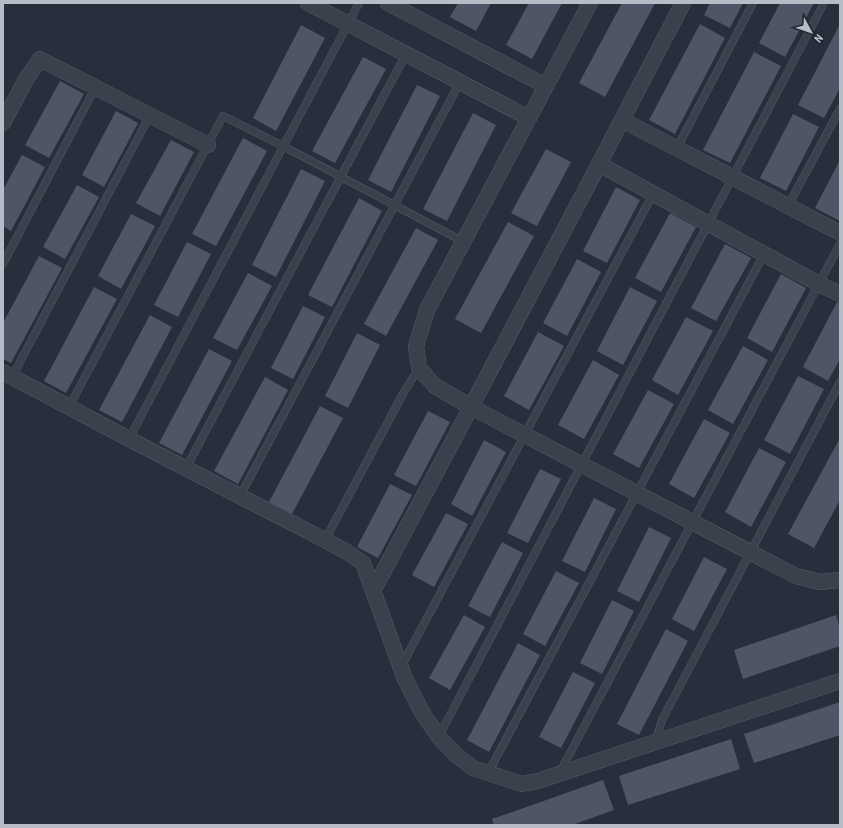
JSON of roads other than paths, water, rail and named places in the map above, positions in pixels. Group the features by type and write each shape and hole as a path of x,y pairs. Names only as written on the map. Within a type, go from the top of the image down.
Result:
{"street":[{"path":"308,3 529,118"},
{"path":"388,3 546,86"},
{"path":"590,3 428,310 416,346 419,368 435,386 471,407 750,553 796,576 820,582 840,580"},
{"path":"372,591 471,407 684,3"},
{"path":"3,123 25,81 40,60 208,145"},
{"path":"622,120 840,233"},
{"path":"598,164 840,294"},
{"path":"8,375 325,540 363,563 405,679 423,714 439,736 455,754 473,768 522,784 538,781 840,681"}],"lane":[{"path":"129,439 359,3"},
{"path":"677,148 753,3"},
{"path":"439,736 824,3"},
{"path":"186,468 406,54"},
{"path":"240,496 460,82"},
{"path":"3,264 95,88"},
{"path":"788,206 840,109"},
{"path":"8,375 150,115"},
{"path":"69,407 223,116 283,146 464,242"},
{"path":"401,667 653,194"},
{"path":"558,775 840,244"},
{"path":"488,773 764,254"},
{"path":"325,540 404,392 419,368"},
{"path":"655,743 662,720 840,382"}]}
